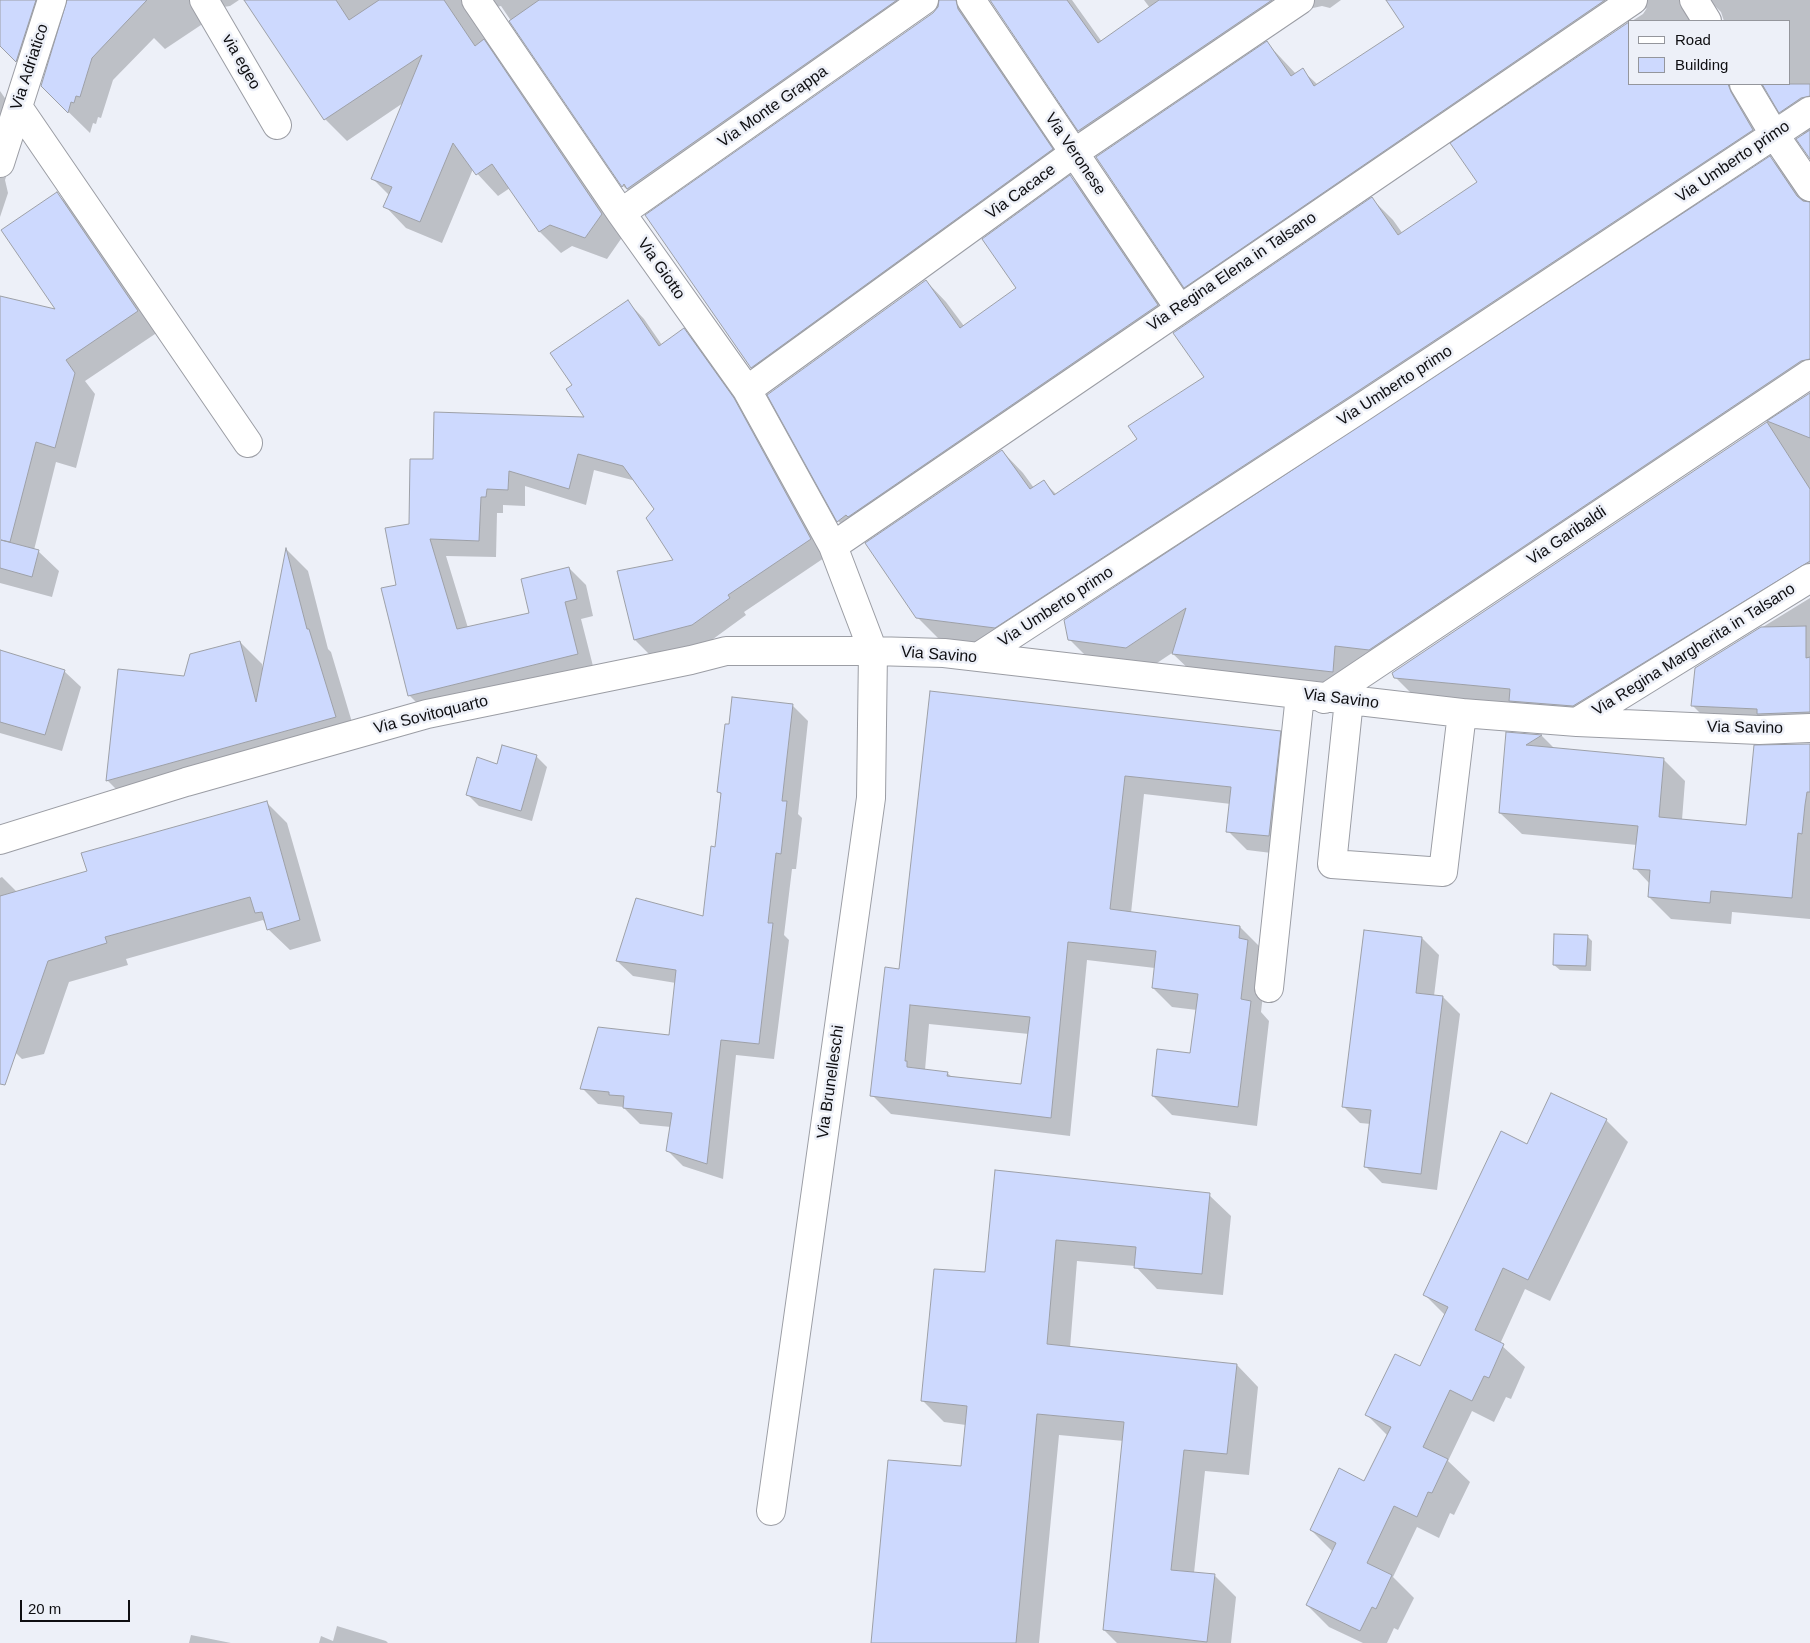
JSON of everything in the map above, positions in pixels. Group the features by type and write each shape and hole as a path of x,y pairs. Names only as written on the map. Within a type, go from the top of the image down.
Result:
{"street":[{"name":"Via Adriatico","path":"0,163 52,0"},
{"name":"via egeo","path":"204,0 277,125"},
{"name":"Via Monte Grappa","path":"621,214 924,0"},
{"name":"Via Veronese","path":"971,0 1179,308"},
{"name":"Via Cacace","path":"747,390 1074,153 1300,0"},
{"name":"Via Regina Elena in Talsano","path":"833,546 1632,0"},
{"path":"1694,0 1705,20"},
{"name":"Via Giotto","path":"487,4 621,214 747,390 833,546 873,650"},
{"path":"1745,85 1774,134 1810,187"},
{"path":"18,107 248,443"},
{"name":"Via Umberto primo","path":"978,657 1358,410 1810,111"},
{"name":"Via Garibaldi","path":"1324,698 1810,374"},
{"name":"Via Regina Margherita in Talsano","path":"1577,722 1810,578"},
{"name":"Via Savino","path":"873,650 944,653 1462,713 1577,722 1759,730 1810,728"},
{"name":"Via Sovitoquarto","path":"0,840 186,782 427,714 691,660 726,651 873,650"},
{"name":"Via Brunelleschi","path":"771,1511 871,798 873,650"},
{"path":"1324,698 1332,864 1443,872 1462,713"},
{"path":"1269,988 1324,698"}],"building":[{"path":"0,0 36,0 16,62 0,46"},
{"path":"67,0 147,0 92,58 80,97 76,96 74,103 71,102 68,113 41,86"},
{"path":"244,0 336,0 349,20 379,0 444,0 475,46 484,39 602,214 585,238 550,225 539,232 492,164 476,175 453,143 420,222 383,207 392,187 371,179 422,55 324,120"},
{"path":"539,0 897,0 627,189 624,184 622,187 509,21"},
{"path":"939,0 956,0 958,9 1053,149 751,368 645,215 933,13 938,7"},
{"path":"990,0 1067,0 1098,43 1159,0 1272,0 1078,131"},
{"path":"1386,0 1605,0 1184,288 1096,157 1267,41 1291,76 1303,68 1314,86 1404,27"},
{"path":"1628,23 1628,85 1728,85 1753,130 995,628 916,618 865,543 1002,450 1030,489 1044,480 1054,495 1137,439 1128,426 1204,377 1173,333 1372,197 1398,235 1477,182 1450,143"},
{"path":"1810,84 1810,96 1801,98 1779,113 1763,85"},
{"path":"1810,130 1810,159 1796,139"},
{"path":"1770,156 1797,196 1803,201 1810,202 1810,359 1801,361 1369,650 1335,646 1333,672 1172,654 1186,608 1126,648 1068,640 1064,620"},
{"path":"1070,175 1158,305 848,517 846,515 837,522 767,395 926,280 960,328 1016,288 982,239"},
{"path":"57,192 138,311 66,360 75,373 55,448 36,442 10,542 1,540 39,550 32,577 0,568 0,296 55,309 1,230"},
{"path":"628,300 659,346 684,328 734,398 811,539 728,595 730,598 692,625 634,640 617,571 673,560 646,518 654,509 623,466 578,454 569,489 509,471 508,490 487,489 486,497 481,497 479,541 430,539 457,629 529,613 521,579 569,567 577,599 565,602 578,654 408,696 381,588 396,585 385,528 409,524 410,459 433,459 434,412 584,417 566,389 572,385 550,353"},
{"path":"1810,393 1810,438 1767,421"},
{"path":"1767,422 1810,489 1810,561 1573,706 1509,701 1510,689 1394,678 1392,673"},
{"path":"286,548 307,629 309,629 336,717 106,781 118,669 184,676 190,654 240,641 256,702"},
{"path":"1806,626 1806,658 1810,657 1810,712 1757,714 1757,709 1691,706 1695,668 1761,627"},
{"path":"0,650 65,670 45,735 0,722"},
{"path":"930,691 1281,731 1269,836 1226,832 1231,787 1125,776 1110,909 1240,926 1239,938 1248,940 1241,999 1251,1001 1238,1107 1152,1096 1157,1049 1190,1053 1198,994 1152,988 1156,951 1068,942 1051,1118 870,1096 885,967 899,969","holes":["910,1005 1030,1017 1021,1084 947,1076 948,1072 907,1067 907,1061 905,1061"]},
{"path":"732,697 793,704 782,801 787,801 781,854 776,853 768,923 773,923 759,1044 721,1040 707,1164 666,1151 672,1113 623,1108 624,1096 609,1095 609,1092 580,1089 598,1027 669,1035 676,970 616,961 636,898 703,916 711,846 715,847 721,793 717,792 725,724 729,724"},
{"path":"1506,732 1542,735 1526,745 1664,758 1659,817 1746,825 1754,745 1810,744 1810,792 1807,792 1802,834 1798,833 1792,898 1711,891 1710,903 1648,897 1650,870 1633,869 1638,826 1499,813"},
{"path":"502,745 537,755 521,811 466,795 477,757 497,764"},
{"path":"267,801 300,920 267,930 262,912 255,913 250,897 105,937 107,943 48,961 5,1085 0,1084 0,896 87,871 81,853"},
{"path":"1364,930 1422,937 1416,993 1443,996 1421,1174 1364,1167 1371,1110 1342,1107"},
{"path":"1554,934 1588,935 1586,966 1553,965"},
{"path":"1551,1093 1607,1119 1528,1280 1503,1268 1475,1330 1504,1344 1489,1378 1484,1376 1472,1401 1450,1390 1423,1447 1448,1459 1432,1493 1428,1492 1417,1517 1394,1506 1367,1563 1392,1575 1376,1609 1372,1607 1360,1631 1306,1605 1336,1543 1310,1530 1339,1468 1364,1481 1391,1427 1365,1415 1395,1354 1420,1366 1448,1307 1423,1295 1501,1131 1527,1144"},
{"path":"995,1170 1210,1193 1202,1274 1134,1268 1136,1247 1056,1240 1047,1344 1237,1364 1227,1454 1184,1450 1171,1570 1215,1574 1207,1642 1103,1630 1124,1422 1037,1414 1016,1643 871,1643 888,1460 961,1466 967,1406 921,1401 934,1269 985,1272"}]}
